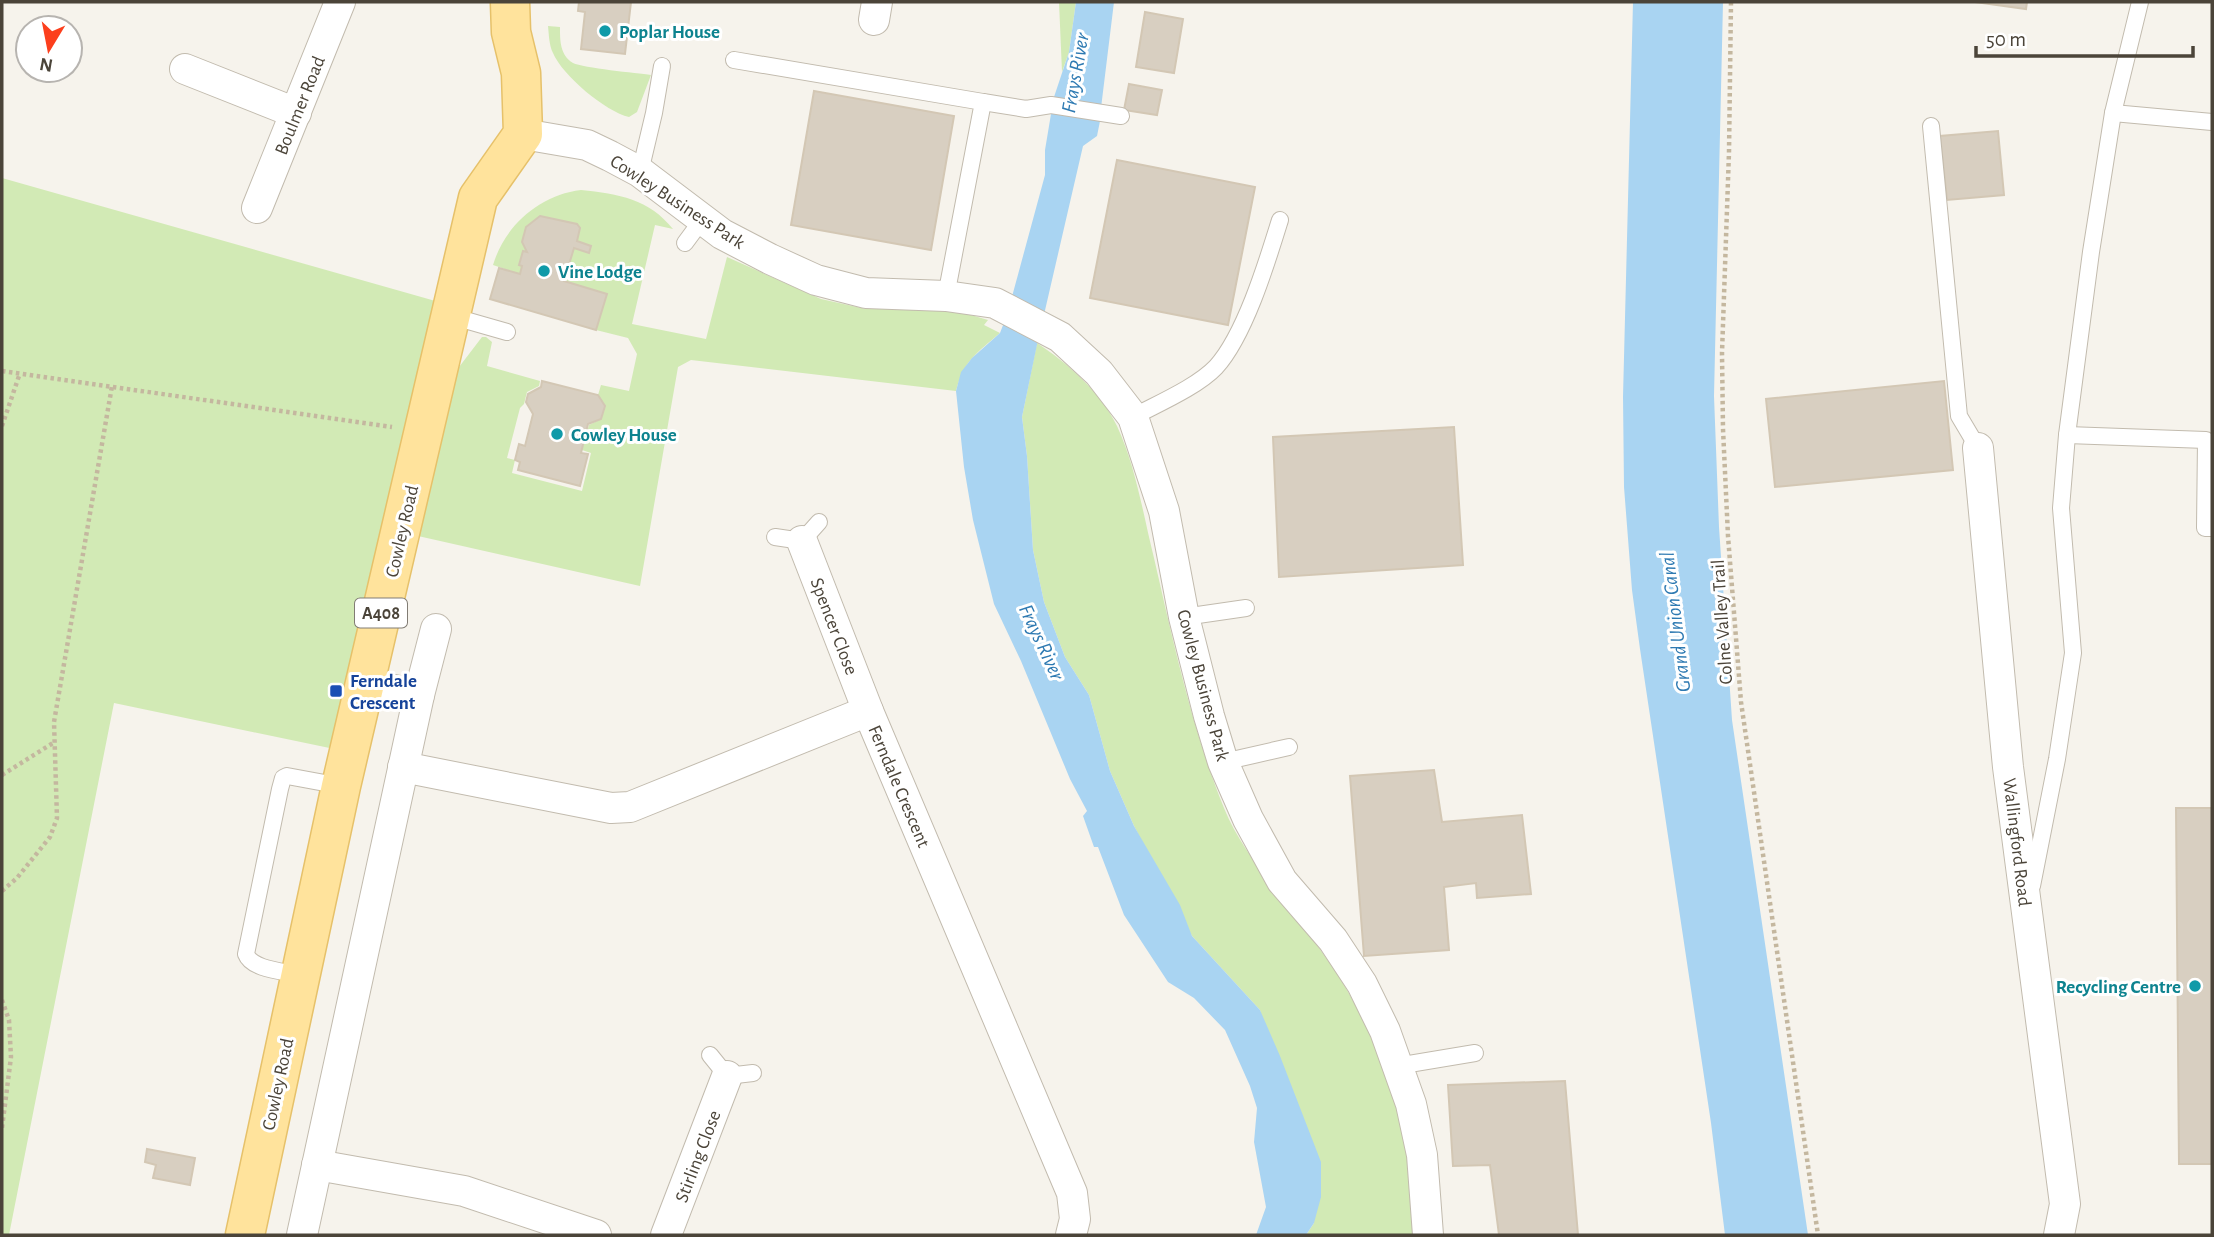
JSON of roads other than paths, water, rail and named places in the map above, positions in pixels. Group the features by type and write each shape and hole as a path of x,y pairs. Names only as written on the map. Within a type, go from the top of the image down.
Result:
{"main road":[{"path":"510,2 511,32 521,73 523,134"},
{"name":"Cowley Road","path":"245,1235 341,786 478,198 523,134"}],"street":[{"name":"Boulmer Road","path":"257,208 340,2"},
{"path":"185,69 296,113"},
{"name":"Cowley Business Park","path":"523,134 587,145 640,172 693,231 722,234 816,280 866,293 946,296 995,303 1052,332 1099,373 1133,417 1164,511 1184,617 1223,762 1248,819 1282,881 1332,940 1362,984 1385,1031 1411,1104 1422,1155 1427,1235"},
{"name":"Wallingford Road","path":"1978,448 2008,768 2065,1204 2059,1235"},
{"name":"Spencer Close","path":"799,533 868,711"},
{"path":"302,1235 403,767 436,629"},
{"path":"364,684 419,695"},
{"name":"Ferndale Crescent","path":"403,767 611,808 630,807 868,711 1072,1192 1074,1219 1071,1235"},
{"name":"Stirling Close","path":"666,1235 730,1068"},
{"path":"317,1165 464,1191 596,1235"}],"lane":[{"path":"2027,912 2057,759 2073,653 2061,508 2067,435 2091,252 2113,113 2140,2"},
{"path":"734,60 1026,109 1051,105 1121,116"},
{"path":"640,172 662,66"},
{"path":"946,296 983,102"},
{"path":"2113,113 2212,122"},
{"path":"1931,126 1959,416 1978,448"},
{"path":"1133,417 1188,388 1216,368 1246,315 1280,220"},
{"path":"451,316 507,332"},
{"path":"2067,435 2206,440 2205,528 2212,528"},
{"path":"1184,617 1246,608"},
{"path":"1223,762 1289,747"},
{"path":"300,975 256,964 248,960 246,954 279,789 283,778 287,776 341,786"},
{"path":"1398,1066 1475,1053"}],"water":[{"name":"Frays River","path":"1076,2 1114,2 1101,108 1053,100 1069,52"},
{"name":"Grand Union Canal","path":"1633,2 1723,2 1714,396 1719,527 1732,720 1808,1235 1725,1235 1711,1123 1640,649 1632,590 1624,487 1623,397"},
{"path":"1052,108 1101,116 1097,136 1083,146 1043,319 1010,304 1045,175 1045,150"},
{"name":"Frays River","path":"1005,320 1039,335 1022,417 1033,550 1044,602 1065,657 1089,695 1110,771 1134,826 1180,905 1192,936 1260,1010 1280,1056 1321,1162 1321,1197 1314,1223 1306,1235 1256,1235 1266,1207 1254,1142 1257,1108 1250,1086 1225,1030 1194,998 1168,982 1124,915 1098,847 1094,847 1083,816 1087,811 1070,779 994,604 973,520 956,391 961,372 972,358 1000,333"}],"place":[{"name":"Poplar House","path":"605,31"},
{"name":"Vine Lodge","path":"544,271"},
{"name":"Cowley House","path":"557,434"},
{"name":"Ferndale Crescent","path":"336,691"},
{"name":"Recycling Centre","path":"2195,986"}]}
